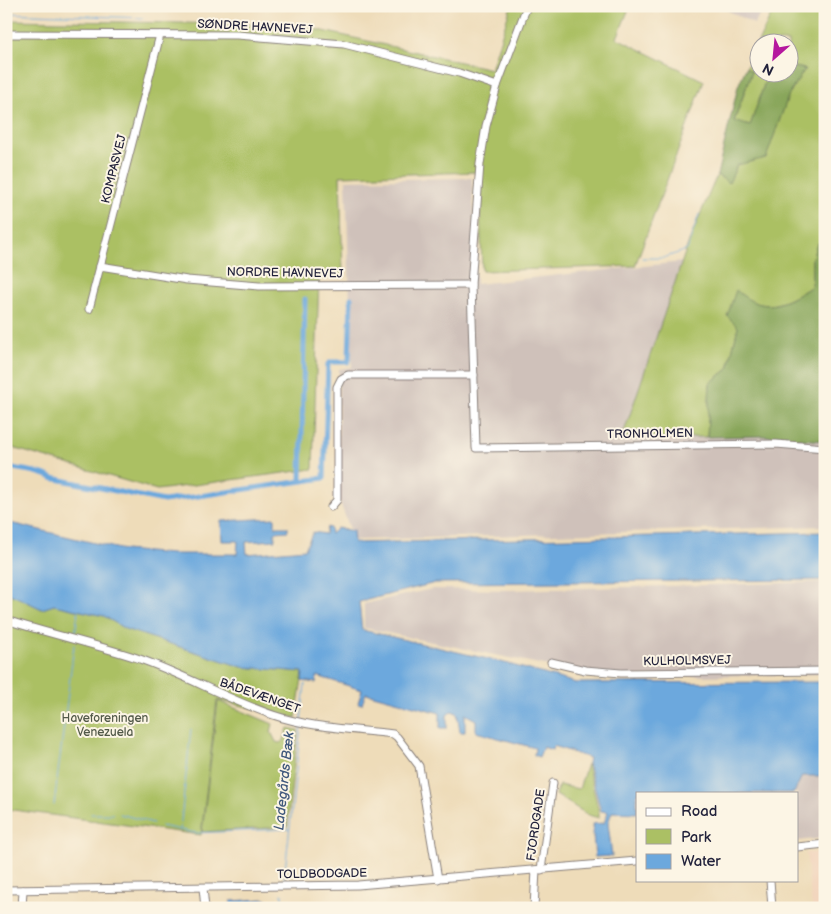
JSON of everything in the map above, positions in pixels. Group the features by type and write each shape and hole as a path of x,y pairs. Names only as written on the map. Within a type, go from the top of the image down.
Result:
{"street":[{"path":"330,507 336,500 337,387 341,378 348,375 474,375 471,285 480,164 486,126 497,86 527,6"},
{"name":"SØNDRE HAVNEVEJ","path":"6,34 237,35 344,44 459,73 497,86"},
{"name":"KOMPASVEJ","path":"89,309 160,35"},
{"name":"NORDRE HAVNEVEJ","path":"100,266 187,280 259,286 471,285"},
{"name":"TRONHOLMEN","path":"474,375 476,448 776,444 825,448"},
{"name":"BÅDEVÆNGET","path":"6,620 136,658 176,672 215,693 296,721 393,734 419,766 438,879"},
{"name":"KULHOLMSVEJ","path":"551,662 585,670 621,673 825,671"},
{"name":"FJORDGADE","path":"534,908 553,783"},
{"path":"798,847 825,844"},
{"name":"TOLDBODGADE","path":"6,890 358,885 636,861"},
{"path":"770,882 772,908"},
{"path":"203,888 205,908"},
{"path":"22,908 23,890"}],"shaded area":[{"path":"719,6 766,6 754,24"},
{"path":"472,178 476,284 682,262 622,438 765,436 825,441 825,526 354,540 338,497 339,369 352,367 346,180"},
{"path":"825,582 825,674 624,677 583,673 364,628 364,604 432,589 509,590"},
{"path":"802,777 825,777 825,838 798,841 798,792 795,792"},
{"path":"825,852 825,908 812,908 806,853"}],"green space":[{"path":"511,6 630,6 617,38 704,81 635,266 482,271 479,172 340,176 343,274 319,275 313,469 157,490 6,446 6,20 297,25 491,69"},
{"path":"779,6 825,6 825,241 817,244 812,259 812,286 783,302 765,305 756,303 736,291 738,327 728,369 710,383 707,437 622,438 689,241 717,175 729,182 737,165 766,157 789,94 805,69 798,68 798,32 763,32 770,17"},
{"path":"746,68 748,69 748,82 734,121 750,126 765,82 797,82 789,94 766,158 737,165 729,183 717,175 738,86"},
{"path":"798,68 805,69 798,80"},
{"path":"748,82 765,82 750,126 734,122"},
{"path":"825,241 825,441 765,436 707,437 710,383 728,369 738,327 727,316 736,290 746,298 765,305 783,302 792,298 812,286 812,259 817,244"},
{"name":"Haveforeningen Venezuela","path":"11,594 42,609 54,605 104,616 125,629 242,667 303,672 296,718 217,700 201,835 6,809 6,633"},
{"path":"218,701 273,724 271,732 276,742 280,743 284,740 288,728 298,730 287,827 202,832"},
{"path":"587,764 599,818 588,815 556,795 559,785 579,789"}],"water":[{"path":"275,518 275,527 288,527 288,531 275,532 275,540 246,542 247,554 305,549 313,532 325,534 327,527 330,528 331,534 337,528 353,531 354,543 825,532 825,580 435,583 359,602 362,630 501,662 576,683 825,682 825,776 802,776 794,792 636,792 636,813 612,812 608,823 612,856 595,857 592,824 604,823 608,812 601,811 588,763 589,758 554,746 552,750 543,747 539,757 534,755 535,748 476,732 476,720 465,714 465,732 460,732 457,713 452,711 447,715 447,728 440,728 440,713 366,693 362,704 358,703 362,690 317,676 316,683 302,681 303,672 242,667 125,629 104,616 54,605 42,609 6,592 6,522 124,550 172,554 237,554 238,541 222,541 221,521"},
{"path":"265,899 273,903 274,908 230,906 231,901"}],"waterway":[{"path":"6,13 143,18"},
{"path":"642,258 663,258 687,250 699,214"},
{"path":"6,466 40,473 52,478 164,501 324,478 328,364 331,362 348,362 349,360 351,298"},
{"path":"301,480 305,299"},
{"path":"75,636 78,611"},
{"path":"54,805 74,645"},
{"name":"Ladegårds Bæk","path":"301,721 305,684"},
{"name":"Ladegårds Bæk","path":"284,880 301,725"},
{"path":"180,830 191,729"},
{"path":"91,814 113,814"},
{"path":"120,814 153,823"},
{"path":"161,826 196,833 289,829"},
{"name":"Ladegårds Bæk","path":"282,894 282,908"},
{"path":"6,903 10,902"}]}
